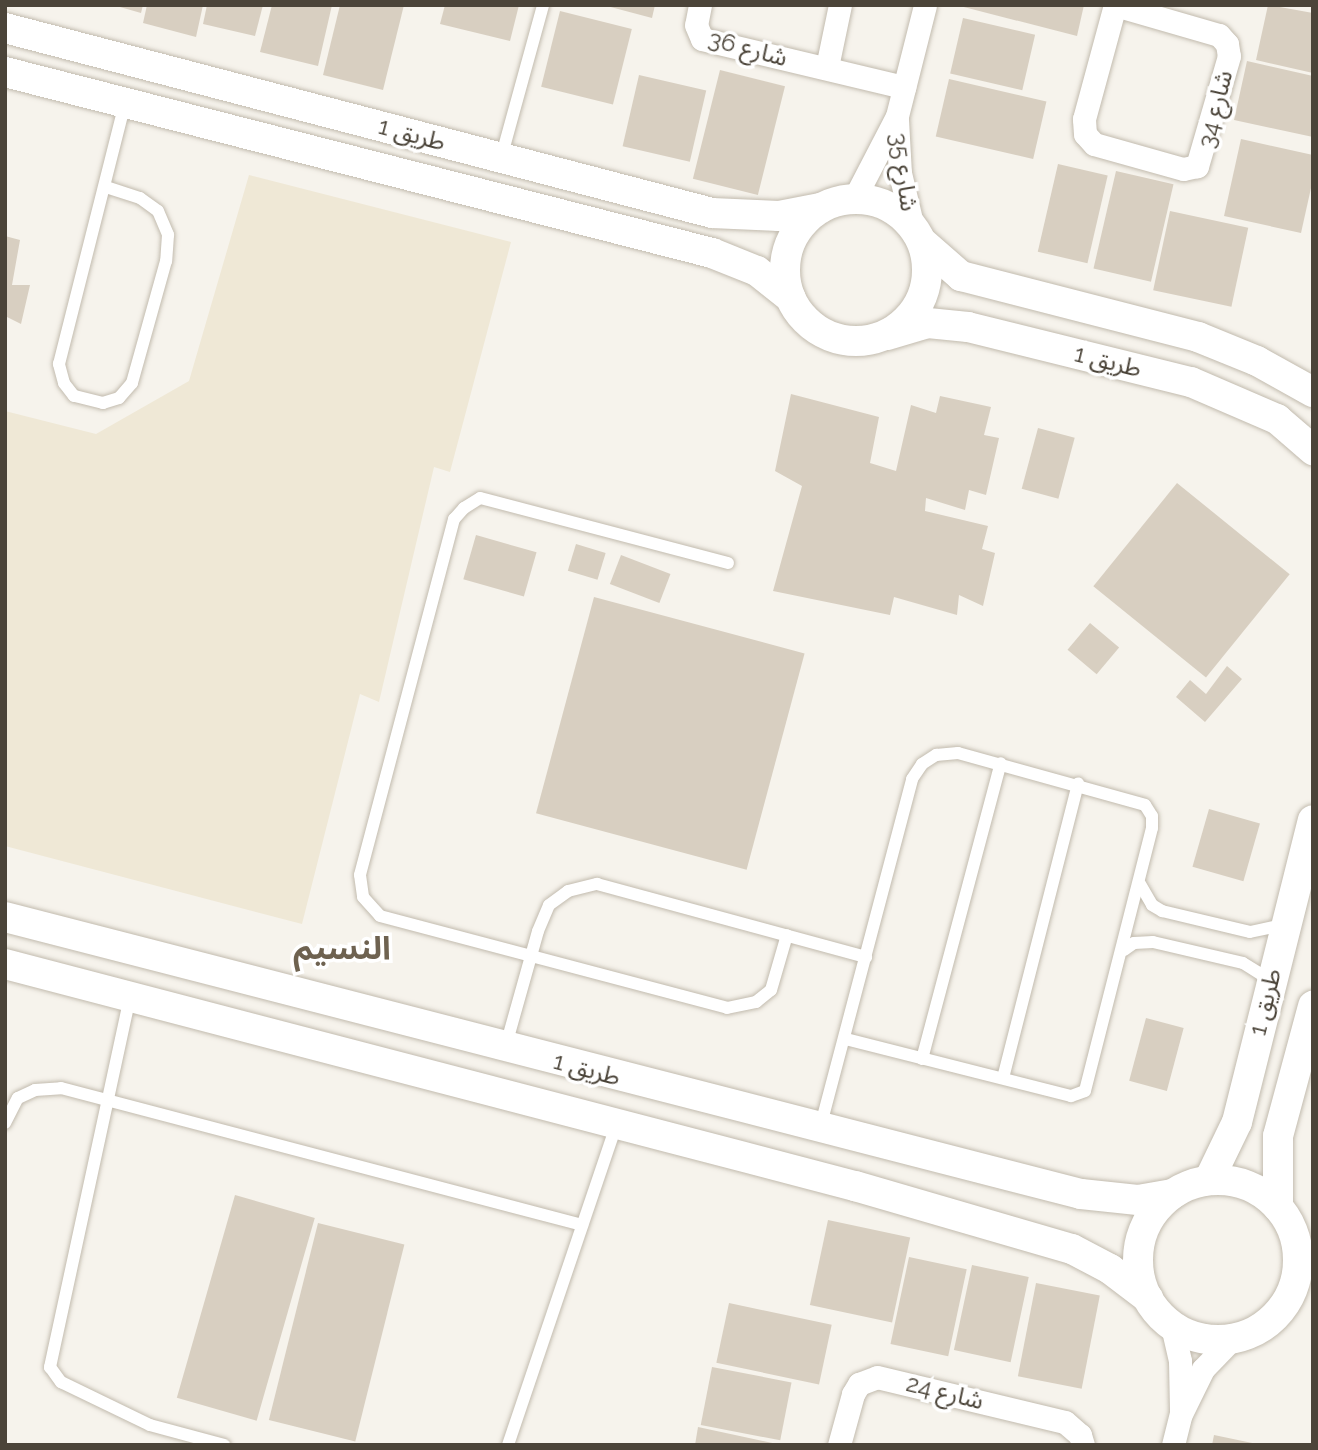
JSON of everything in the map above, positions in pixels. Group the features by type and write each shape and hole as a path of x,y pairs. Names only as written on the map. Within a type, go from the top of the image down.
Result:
{"street":[{"name":"شارع 36","path":"700,5 696,25 702,38 904,87"},
{"path":"827,67 840,5"},
{"name":"شارع 35","path":"854,199 897,116 925,5"},
{"name":"شارع 34","path":"1115,5 1219,34 1227,44 1225,69 1197,166 1183,169 1094,144 1085,134 1084,119 1115,5"},
{"name":"طريق 1","path":"5,28 712,213 779,216 820,208"},
{"name":"طريق 1","path":"5,72 712,253 757,271 791,298"},
{"name":"شارع 35","path":"897,116 900,173 918,235"},
{"path":"854,199 876,201 897,211 918,235 926,282 919,303 905,322 887,335 865,341 842,340 812,325 791,298 785,278 789,248 804,221 820,208 854,199"},
{"name":"طريق 1","path":"918,235 961,276 1198,337 1257,361 1313,392"},
{"name":"طريق 1","path":"887,335 928,324 968,327 1191,382 1277,419 1313,450"},
{"name":"طريق 1","path":"1209,1180 1237,1122 1284,924 1313,820"},
{"name":"طريق 1","path":"5,917 820,1130 1081,1194 1138,1200 1172,1194"},
{"name":"طريق 1","path":"5,964 615,1126 855,1186 1072,1249 1110,1269 1147,1298"},
{"name":"طريق 1","path":"1278,1207 1278,1136 1313,1006"},
{"path":"1209,1180 1235,1181 1258,1190 1278,1207 1292,1227 1298,1251 1297,1275 1289,1298 1265,1325 1232,1339 1211,1340 1172,1326 1147,1298 1138,1252 1156,1210 1172,1194 1209,1180"},
{"path":"1172,1326 1180,1361 1181,1414"},
{"path":"1172,1445 1181,1414 1203,1369 1232,1339"},
{"name":"شارع 24","path":"839,1445 853,1394 859,1384 877,1377 1065,1422 1080,1435 1083,1445"}],"lane":[{"path":"501,158 543,5"},
{"path":"106,187 140,198 158,211 168,235 166,261 132,383 119,398 103,403 74,396 64,383 59,364 106,187 125,103"},
{"path":"728,563 480,498 454,519 360,874 363,897 380,916 531,953 727,1008 756,1002 771,990 787,935"},
{"path":"820,1130 912,779 922,764 936,755 958,753 1133,799 1152,816 1140,884 1124,950 1085,1091 1070,1096 845,1039"},
{"path":"922,1059 1001,763"},
{"path":"1003,1078 1078,783"},
{"path":"505,1047 531,953 549,905 568,891 597,884 866,957"},
{"path":"1140,884 1152,905 1162,911 1250,932 1284,924"},
{"path":"1124,950 1134,943 1153,942 1243,963 1262,975 1269,987"},
{"path":"130,997 50,1360 52,1373 61,1382 150,1425 224,1445"},
{"path":"5,1123 18,1098 36,1090 61,1088 106,1103 582,1225"},
{"path":"508,1445 615,1126"}],"shaded area":[{"path":"249,175 511,242 450,472 434,467 379,702 360,694 302,924 5,846 5,411 96,434 189,381"}],"building":[{"path":"113,5 143,5 141,13"},
{"path":"147,5 203,5 196,37 143,23"},
{"path":"207,5 263,5 255,36 203,24"},
{"path":"272,5 332,5 318,66 260,52"},
{"path":"340,5 404,5 383,90 323,75"},
{"path":"445,5 519,5 510,41 440,24"},
{"path":"603,5 655,5 652,18"},
{"path":"956,5 1084,5 1077,36"},
{"path":"1268,5 1313,13 1313,73 1256,60"},
{"path":"560,11 632,29 613,105 541,87"},
{"path":"963,18 1035,35 1022,90 950,74"},
{"path":"1247,61 1313,76 1313,137 1234,120"},
{"path":"720,70 785,86 758,195 693,179"},
{"path":"639,75 706,91 690,162 623,146"},
{"path":"949,79 1046,101 1033,159 936,136"},
{"path":"1241,139 1313,155 1313,179 1301,233 1224,216"},
{"path":"1058,164 1108,175 1087,263 1038,252"},
{"path":"1116,171 1173,184 1151,282 1094,268"},
{"path":"1170,211 1248,228 1231,307 1153,290"},
{"path":"5,236 20,240 12,285 30,285 21,324 5,316"},
{"path":"791,394 879,417 870,463 896,471 911,405 936,413 940,396 991,407 984,435 999,438 986,495 969,490 965,510 926,498 925,511 988,526 982,549 995,553 983,606 959,595 957,615 894,597 890,615 773,591 802,486 775,471"},
{"path":"1038,428 1075,438 1058,499 1022,489"},
{"path":"1177,483 1290,574 1206,678 1093,586"},
{"path":"476,535 537,552 524,597 463,579"},
{"path":"576,544 606,553 597,580 568,571"},
{"path":"621,555 670,574 659,603 610,584"},
{"path":"594,597 805,653 747,870 536,813"},
{"path":"1090,623 1119,647 1097,674 1068,650"},
{"path":"1227,666 1242,679 1205,722 1176,697 1190,680 1206,694"},
{"path":"1209,809 1260,824 1243,881 1192,867"},
{"path":"1146,1018 1184,1028 1167,1091 1129,1081"},
{"path":"235,1195 315,1218 257,1421 177,1398"},
{"path":"828,1220 910,1237 892,1323 810,1305"},
{"path":"318,1223 404,1245 355,1442 269,1420"},
{"path":"909,1257 967,1269 948,1356 890,1344"},
{"path":"972,1265 1029,1277 1011,1362 954,1350"},
{"path":"1036,1283 1100,1295 1082,1389 1018,1376"},
{"path":"729,1303 832,1325 819,1384 716,1363"},
{"path":"712,1367 792,1382 780,1440 701,1425"},
{"path":"698,1427 777,1444 777,1445 695,1445"},
{"path":"1214,1435 1257,1444 1212,1445"}],"district":[{"name":"النسيم","path":"342,948"}]}
